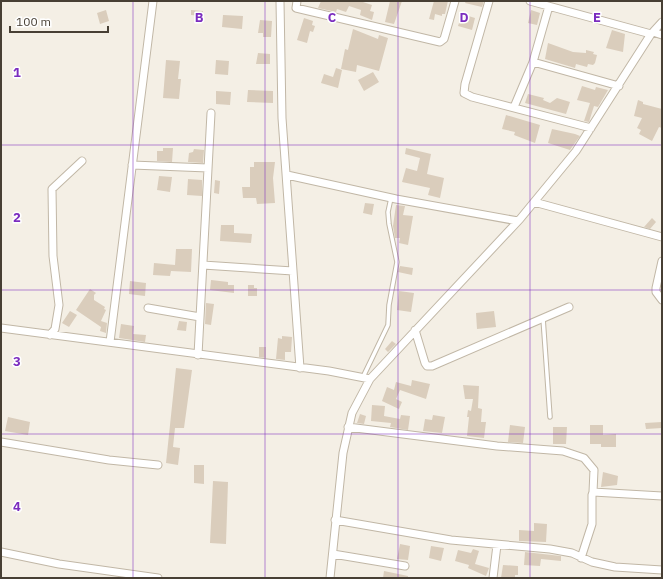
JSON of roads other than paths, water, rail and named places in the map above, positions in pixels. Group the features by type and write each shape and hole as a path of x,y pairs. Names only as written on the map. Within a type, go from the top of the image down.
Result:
{"street":[{"path":"110,342 153,1"},
{"path":"280,1 280,76 300,368"},
{"path":"297,1 296,8 440,42 444,39 455,1"},
{"path":"489,1 464,90 466,95 591,128"},
{"path":"530,1 662,35"},
{"path":"514,107 533,62 549,6"},
{"path":"330,578 343,453 348,427 366,378 415,330 518,221 534,202 576,151 652,33 662,22"},
{"path":"533,62 619,86"},
{"path":"198,355 211,113"},
{"path":"50,335 55,329 58,305 53,256 52,189 82,161"},
{"path":"132,165 208,168"},
{"path":"287,176 391,198 518,221"},
{"path":"534,202 662,237"},
{"path":"662,261 656,288 656,292 662,300"},
{"path":"203,265 293,271"},
{"path":"415,330 425,363 427,366 432,366 569,307"},
{"path":"148,308 200,318"},
{"path":"1,328 366,378"},
{"path":"348,427 497,446 564,451 584,458 594,470 592,524 581,558"},
{"path":"1,442 109,460 158,465"},
{"path":"593,492 662,496"},
{"path":"335,520 452,540 550,549 572,553 581,558 615,567 662,570"},
{"path":"493,578 497,545"},
{"path":"1,552 115,575 158,578"},
{"path":"333,554 405,566"}],"lane":[{"path":"366,378 388,325 389,305 397,262 389,224 388,212 391,198"},
{"path":"543,318 550,417"}]}
